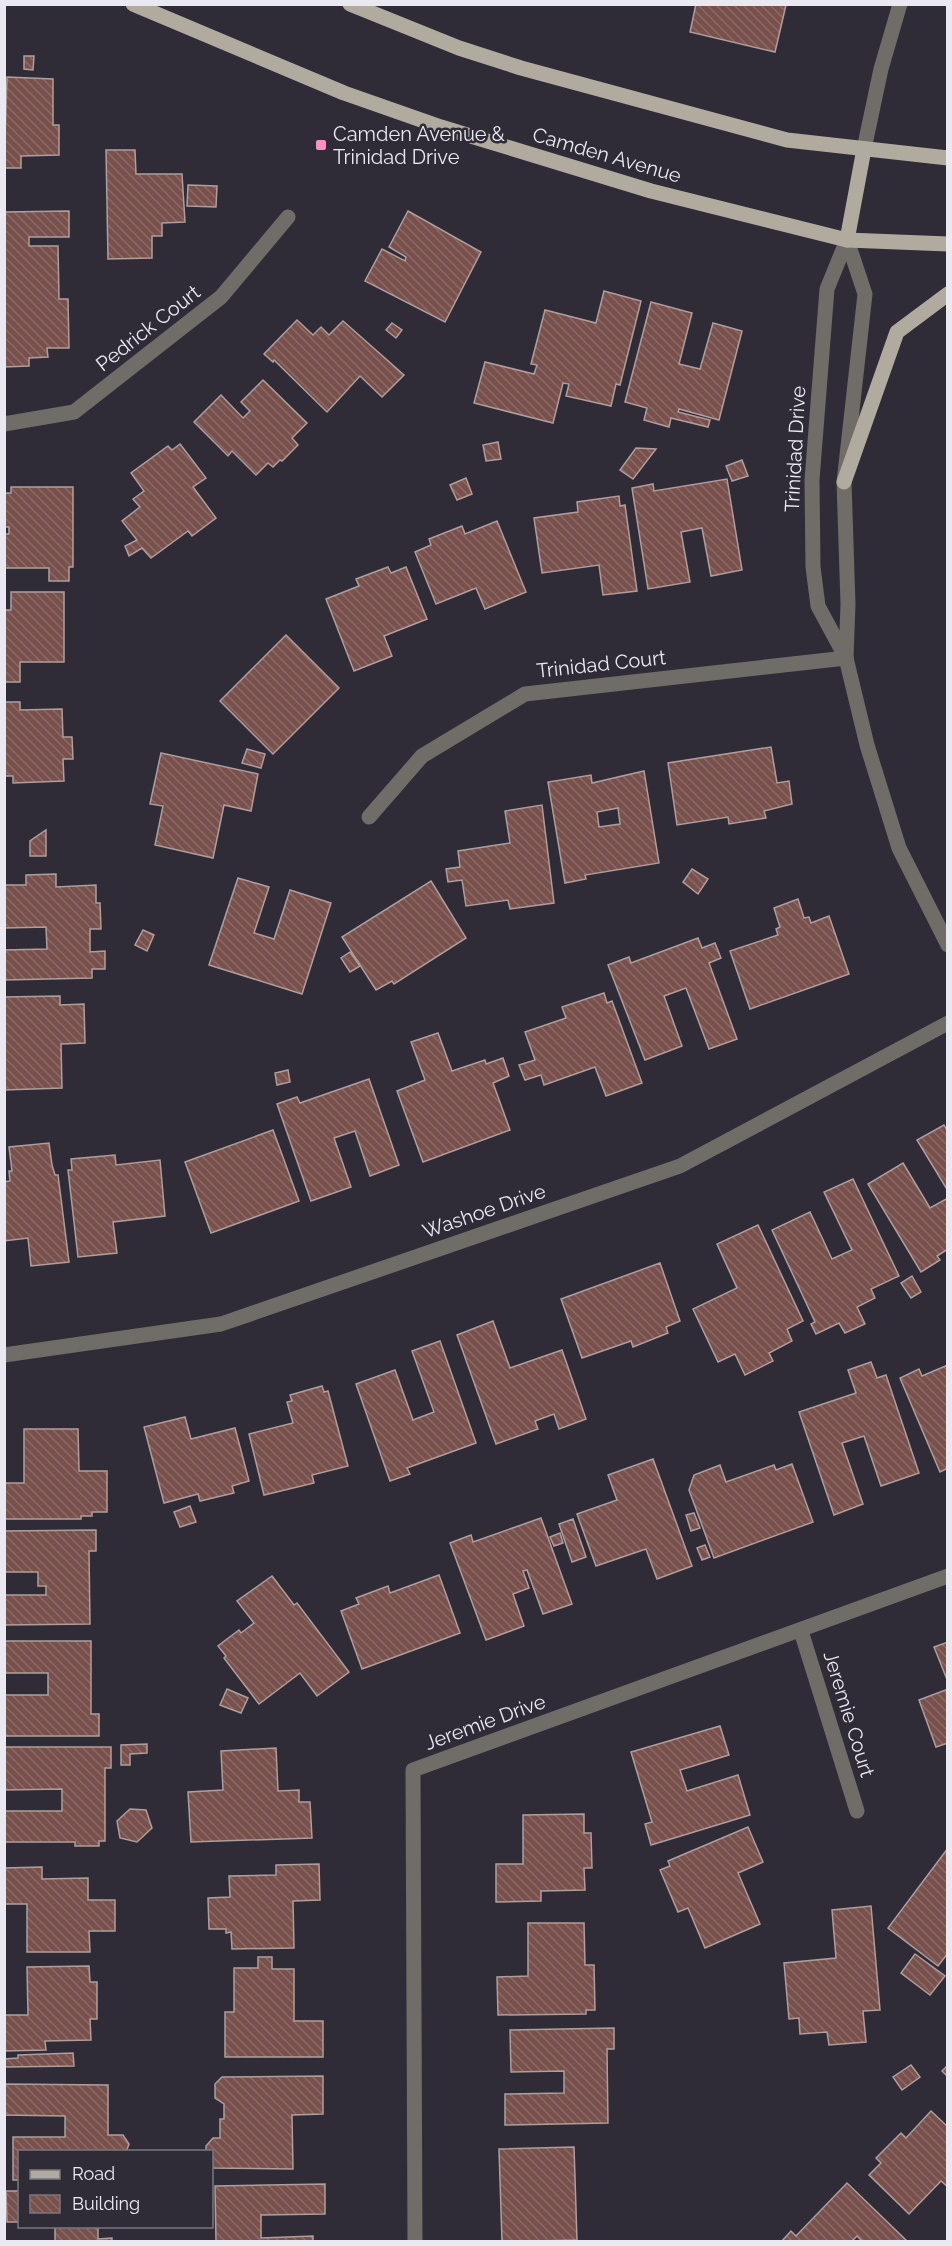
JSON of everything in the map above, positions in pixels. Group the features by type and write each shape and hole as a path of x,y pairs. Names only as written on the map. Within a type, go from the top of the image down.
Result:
{"main road":[{"name":"Camden Avenue","path":"133,4 344,93 441,127 651,191 847,240 948,244"},
{"path":"350,4 459,48 521,68 787,140 948,158"},
{"name":"Trinidad Drive","path":"847,240 864,149"},
{"path":"844,482 897,332 948,294"}],"street":[{"name":"Trinidad Drive","path":"864,149 881,69 900,4"},
{"name":"Pedrick Court","path":"4,424 74,412 221,297 288,218"},
{"name":"Trinidad Drive","path":"846,658 848,604 844,482 865,294 847,240"},
{"name":"Trinidad Drive","path":"847,240 827,289 812,480 813,567 818,606 846,658 867,745 899,848 948,945"},
{"name":"Trinidad Court","path":"369,817 422,756 525,694 846,658"},
{"name":"Washoe Drive","path":"4,1355 221,1324 681,1166 948,1023"},
{"name":"Jeremie Drive","path":"416,2241 413,1770 948,1576"},
{"name":"Jeremie Court","path":"801,1631 856,1811"}],"building":[{"path":"696,4 791,4 786,5 775,52 690,32"},
{"path":"24,56 34,56 33,70 24,69"},
{"path":"7,77 53,79 53,125 59,125 59,155 21,156 21,168 4,168"},
{"path":"106,150 135,150 136,174 182,174 185,222 162,223 162,236 152,236 152,258 108,259"},
{"path":"188,185 217,186 216,207 187,206"},
{"path":"69,211 69,237 29,237 29,246 58,246 59,299 68,299 69,348 47,348 48,357 29,358 29,366 4,367 4,212"},
{"path":"408,211 481,252 445,322 365,281 382,249 405,261 406,257 389,247"},
{"path":"604,291 641,301 620,385 616,384 611,406 566,396 569,384 563,383 553,423 474,403 485,362 534,374 537,365 531,364 545,310 596,323"},
{"path":"651,302 692,313 679,364 700,369 713,323 742,331 719,420 679,409 678,412 710,420 708,427 671,418 669,427 644,420 647,408 625,402"},
{"path":"297,320 313,335 321,327 329,335 343,321 404,375 382,397 360,376 327,412 274,360 273,362 264,354"},
{"path":"392,323 402,330 396,338 386,330"},
{"path":"263,380 307,423 292,438 298,445 282,461 280,460 273,467 268,463 256,475 232,451 228,456 194,422 221,395 243,418 250,411 241,402"},
{"path":"498,442 501,459 486,461 483,445"},
{"path":"180,444 206,478 193,487 216,518 192,536 188,531 151,558 142,548 129,556 125,546 137,540 122,521 140,507 133,499 144,491 131,473 168,446 172,450"},
{"path":"636,448 656,449 633,479 620,470"},
{"path":"742,460 748,476 732,481 726,466"},
{"path":"466,478 472,494 457,500 450,485"},
{"path":"727,479 742,570 711,576 702,528 681,532 690,582 648,589 632,488 653,484 654,491"},
{"path":"11,487 73,487 73,567 69,567 69,581 49,581 49,568 4,568 4,534 9,534 9,527 4,527 4,493 11,493"},
{"path":"619,496 620,506 625,505 637,591 603,595 599,565 542,573 534,518 578,512 577,502"},
{"path":"497,521 526,592 485,609 476,588 436,604 415,552 431,545 429,539 462,526 465,534"},
{"path":"388,567 391,573 406,567 427,619 384,636 392,656 354,671 326,599 359,586 356,579"},
{"path":"11,592 64,592 64,662 20,662 20,682 4,682 4,610 11,610"},
{"path":"286,635 339,688 273,754 220,701"},
{"path":"4,702 20,702 20,710 62,709 63,737 72,737 73,759 63,759 64,781 13,783 13,776 4,776"},
{"path":"771,747 777,783 789,781 792,804 764,811 766,818 729,824 728,817 677,825 668,763"},
{"path":"247,749 265,754 261,768 242,763"},
{"path":"161,753 258,774 251,811 224,805 213,858 155,845 163,806 150,804"},
{"path":"644,771 659,863 585,875 586,879 565,883 548,782 591,775 592,783","holes":["618,808 620,824 599,827 597,812"]},
{"path":"542,805 554,903 510,909 508,900 466,906 462,880 448,882 446,869 460,867 458,851 510,843 505,811"},
{"path":"46,830 46,856 30,856 30,841"},
{"path":"692,869 708,879 698,894 683,882"},
{"path":"56,874 56,887 96,885 96,903 100,903 101,929 90,929 90,952 105,951 105,969 92,969 92,978 4,980 4,950 47,949 46,927 4,928 4,885 26,885 26,875"},
{"path":"238,878 269,887 254,933 274,939 290,890 331,903 302,994 209,965"},
{"path":"431,881 466,938 394,984 392,981 376,990 342,937"},
{"path":"798,899 804,918 809,917 811,923 829,916 849,974 750,1009 730,951 778,935 776,929 780,927 774,908"},
{"path":"143,930 154,935 147,951 135,945"},
{"path":"698,938 702,948 715,943 721,958 709,963 737,1039 709,1049 686,988 664,996 682,1046 645,1060 608,965 629,957 631,963"},
{"path":"350,952 360,966 350,972 341,958"},
{"path":"604,993 607,1003 612,1001 642,1083 606,1096 595,1067 544,1085 541,1075 525,1080 519,1065 535,1060 525,1032 566,1018 562,1007"},
{"path":"60,996 60,1005 84,1004 85,1043 61,1044 62,1088 4,1090 4,997"},
{"path":"438,1033 452,1071 485,1060 486,1064 503,1058 509,1076 493,1083 510,1130 423,1162 397,1091 425,1080 411,1042"},
{"path":"288,1070 290,1082 277,1085 275,1073"},
{"path":"369,1079 399,1165 370,1176 355,1131 334,1138 351,1187 311,1201 277,1104 297,1097 300,1103"},
{"path":"944,1125 948,1132 948,1191 917,1140"},
{"path":"273,1130 299,1201 211,1233 185,1162"},
{"path":"49,1143 52,1165 55,1175 58,1175 69,1262 31,1266 28,1238 4,1241 4,1182 10,1181 9,1171 12,1171 9,1147"},
{"path":"115,1155 116,1165 160,1160 165,1216 113,1222 117,1253 78,1257 68,1170 72,1170 71,1159"},
{"path":"903,1163 930,1208 948,1198 948,1249 937,1256 940,1260 921,1272 868,1184"},
{"path":"853,1179 899,1276 871,1289 875,1298 857,1307 865,1324 845,1333 839,1323 816,1334 811,1324 815,1322 772,1230 810,1212 832,1259 852,1250 824,1192"},
{"path":"758,1225 803,1321 787,1329 792,1341 769,1353 773,1361 745,1375 735,1354 718,1362 693,1309 737,1288 717,1244"},
{"path":"660,1263 680,1321 666,1327 668,1333 633,1347 631,1341 582,1358 561,1299"},
{"path":"912,1276 921,1292 911,1298 901,1283"},
{"path":"493,1321 510,1368 562,1350 586,1419 559,1429 554,1414 535,1421 538,1429 496,1444 457,1335"},
{"path":"440,1341 476,1443 407,1468 410,1474 390,1481 356,1384 395,1370 413,1420 434,1412 412,1351"},
{"path":"871,1362 877,1378 886,1375 919,1473 881,1486 864,1436 842,1443 863,1504 834,1515 799,1412 856,1393 848,1370"},
{"path":"948,1365 948,1468 940,1472 900,1378 919,1369 922,1376"},
{"path":"322,1386 324,1392 328,1391 348,1466 312,1475 314,1483 264,1495 249,1434 293,1423 287,1402 292,1401 290,1395"},
{"path":"185,1417 191,1439 235,1428 249,1481 232,1486 234,1493 200,1501 198,1494 164,1503 144,1427"},
{"path":"24,1429 78,1429 79,1471 107,1471 107,1512 92,1512 92,1516 81,1516 81,1519 4,1519 4,1483 24,1483"},
{"path":"653,1459 692,1566 657,1579 646,1549 596,1566 577,1514 617,1500 608,1475"},
{"path":"792,1464 813,1522 714,1558 689,1490 694,1475 720,1465 726,1482 774,1465 776,1470"},
{"path":"190,1506 196,1522 180,1527 174,1512"},
{"path":"694,1513 700,1528 691,1531 686,1515"},
{"path":"541,1518 572,1604 543,1614 527,1570 523,1571 529,1588 513,1594 524,1626 486,1640 450,1543 471,1535 473,1542"},
{"path":"573,1519 586,1557 572,1562 559,1524"},
{"path":"96,1530 96,1551 89,1551 90,1624 4,1625 4,1595 46,1595 46,1586 38,1586 38,1572 4,1572 4,1531"},
{"path":"560,1533 563,1543 554,1546 550,1537"},
{"path":"705,1545 710,1557 702,1560 697,1548"},
{"path":"439,1575 460,1633 362,1669 341,1611 359,1604 356,1598 388,1586 390,1593"},
{"path":"272,1576 294,1605 297,1603 349,1672 317,1696 300,1673 259,1704 224,1658 226,1656 218,1646 239,1630 241,1633 254,1623 237,1601"},
{"path":"4,1641 91,1641 91,1714 99,1714 99,1736 4,1736 4,1695 48,1695 48,1673 4,1673"},
{"path":"948,1642 948,1682 934,1647"},
{"path":"227,1689 248,1698 241,1713 220,1705"},
{"path":"948,1689 948,1743 936,1747 919,1700"},
{"path":"720,1726 729,1755 680,1770 687,1791 738,1775 750,1815 651,1845 645,1824 652,1822 631,1752"},
{"path":"147,1744 147,1753 130,1754 130,1765 121,1765 121,1745"},
{"path":"4,1747 111,1747 111,1768 105,1768 105,1841 99,1841 99,1846 75,1846 75,1842 4,1842 4,1811 62,1811 62,1789 4,1790"},
{"path":"276,1748 278,1791 299,1790 299,1802 310,1802 312,1838 191,1842 188,1792 223,1790 221,1751"},
{"path":"130,1809 146,1810 152,1828 137,1842 120,1838 117,1821"},
{"path":"584,1814 584,1833 591,1833 592,1868 584,1868 585,1890 541,1891 541,1901 496,1902 496,1864 523,1864 523,1815"},
{"path":"748,1827 763,1862 738,1873 760,1924 705,1948 688,1908 678,1912 660,1870 670,1866 668,1861"},
{"path":"948,1848 948,1953 938,1966 888,1928"},
{"path":"319,1864 320,1900 293,1901 294,1948 232,1949 231,1932 226,1933 226,1929 209,1929 208,1898 230,1897 229,1876 276,1875 276,1865"},
{"path":"42,1867 42,1879 88,1878 88,1900 115,1900 115,1931 89,1931 90,1952 27,1952 27,1904 4,1904 4,1868"},
{"path":"871,1906 880,2010 863,2011 866,2042 829,2045 827,2032 800,2034 799,2018 789,2019 784,1963 836,1958 832,1910"},
{"path":"528,1923 584,1923 585,1965 594,1965 595,2010 586,2010 586,2014 498,2015 497,1977 528,1976"},
{"path":"915,1954 945,1976 930,1995 901,1973"},
{"path":"258,1957 272,1957 272,1969 294,1969 294,2021 323,2021 323,2057 225,2057 225,2012 234,2012 234,1968 258,1968"},
{"path":"89,1966 90,1982 97,1982 97,2019 90,2019 91,2040 45,2041 46,2050 4,2051 4,2015 28,2015 27,1967"},
{"path":"614,2028 614,2049 607,2049 608,2123 505,2125 505,2094 564,2093 564,2071 511,2072 510,2030"},
{"path":"73,2053 74,2066 4,2067 4,2059 18,2058 18,2055"},
{"path":"911,2065 920,2077 902,2090 893,2077"},
{"path":"948,2065 948,2077 942,2071"},
{"path":"323,2076 323,2114 292,2115 293,2169 213,2168 213,2150 206,2150 206,2146 213,2138 220,2138 220,2119 224,2119 224,2104 215,2098 215,2084 222,2077"},
{"path":"4,2084 108,2085 108,2135 123,2135 129,2144 127,2150 18,2150 18,2180 13,2180 13,2137 65,2137 65,2116 4,2115"},
{"path":"931,2111 948,2127 948,2187 941,2181 909,2214 869,2175 881,2163 876,2158 901,2133 906,2138"},
{"path":"574,2147 577,2240 502,2242 499,2149"},
{"path":"847,2183 908,2242 863,2242 857,2236 851,2242 781,2242 791,2231 796,2236"},
{"path":"325,2184 325,2214 261,2215 261,2238 313,2236 313,2242 216,2242 215,2186"},
{"path":"6,2191 18,2191 18,2222 7,2222"},
{"path":"55,2228 98,2228 98,2239 112,2238 112,2242 55,2242"}],"place":[{"name":"Camden Avenue & Trinidad Drive","path":"321,145"}]}
